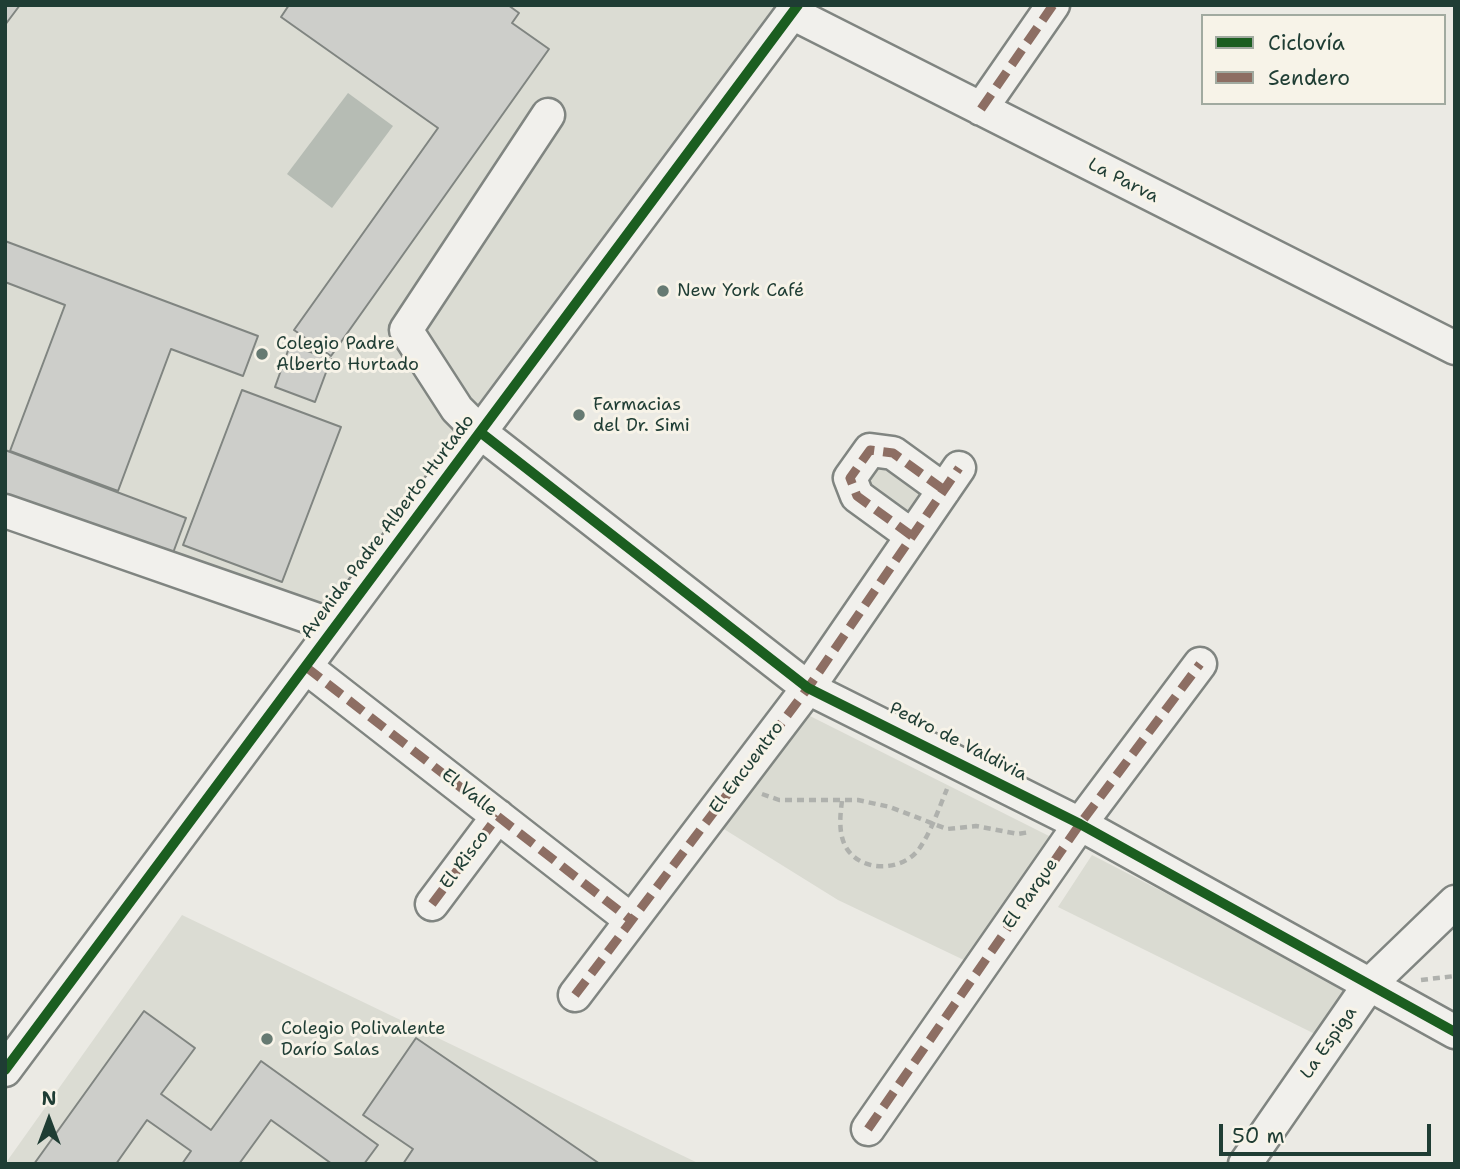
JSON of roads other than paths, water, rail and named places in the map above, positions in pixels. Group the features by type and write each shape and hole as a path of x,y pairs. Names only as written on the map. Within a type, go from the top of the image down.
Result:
{"street":[{"path":"981,109 1053,5"},
{"name":"La Parva","path":"795,9 981,109 1455,348"},
{"name":"Avenida Padre Alberto Hurtado","path":"5,1070 795,9"},
{"name":"Pedro de Valdivia","path":"548,116 406,330 457,409 480,432 808,688 1080,824 1455,1031"},
{"name":"El Encuentro","path":"576,995 808,688 912,536 951,479 893,453 870,450 850,478 857,496 912,536"},
{"path":"5,511 335,626"},
{"name":"El Parque","path":"868,1129 1080,824 1200,664"},
{"name":"El Valle","path":"306,667 631,920"},
{"name":"El Risco","path":"432,904 498,816"},
{"name":"La Espiga","path":"1245,1164 1369,985 1455,902"}],"place":[{"name":"New York Café","path":"663,291"},
{"name":"Colegio Padre Alberto Hurtado","path":"262,354"},
{"name":"Farmacias del Dr. Simi","path":"579,415"},
{"name":"Colegio Polivalente Darío Salas","path":"267,1039"}]}
